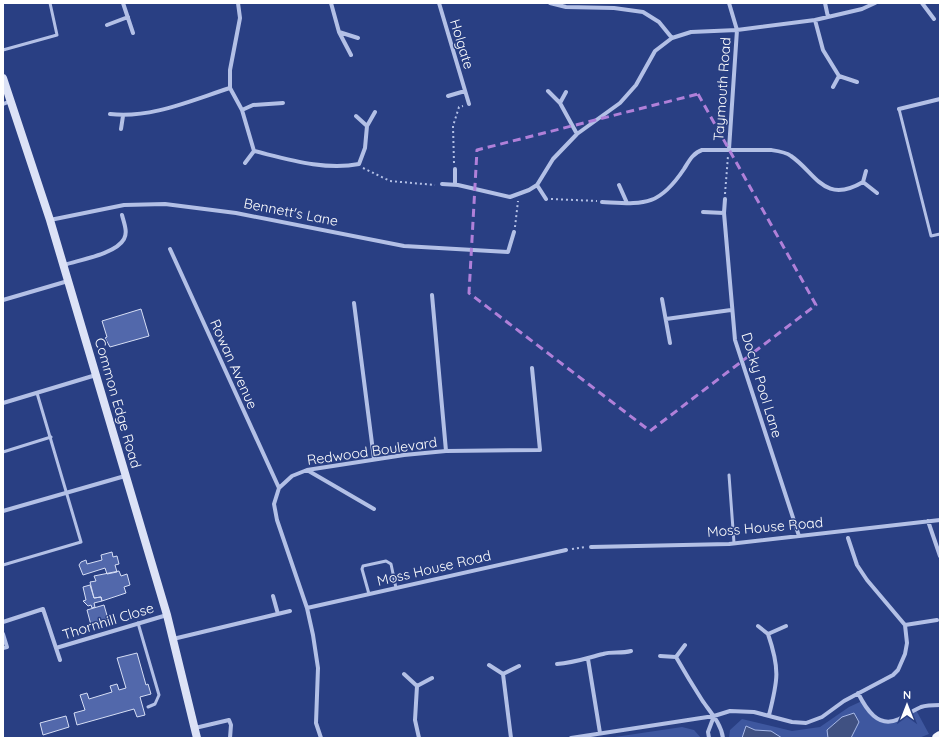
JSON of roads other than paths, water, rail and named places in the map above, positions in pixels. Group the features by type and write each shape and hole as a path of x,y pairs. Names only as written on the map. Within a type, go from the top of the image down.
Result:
{"main road":[{"name":"Common Edge Road","path":"3,78 7,102 50,220 64,265 167,615 197,738"}],"street":[{"path":"123,3 133,33"},
{"path":"238,3 240,18 230,70 230,88 242,110 254,151"},
{"path":"331,3 339,32 351,55"},
{"name":"Holgate","path":"439,3 469,104"},
{"path":"550,3 566,7 614,8 643,12 659,22 672,38"},
{"path":"729,3 737,30"},
{"path":"825,3 828,17"},
{"path":"442,184 455,184 510,197 529,190 537,185 553,159 577,134 620,103 636,85 655,51 672,38 691,32 737,30 815,20 862,9 875,3"},
{"path":"922,3 934,19"},
{"path":"107,25 128,17"},
{"path":"815,20 821,46 840,76 857,82"},
{"name":"Taymouth Road","path":"729,149 737,30"},
{"path":"339,32 358,38"},
{"path":"833,87 840,76"},
{"path":"110,114 123,116 135,115 183,103 230,88"},
{"name":"Holgate","path":"448,96 465,91"},
{"path":"548,91 560,103 577,134"},
{"path":"560,103 566,92"},
{"path":"899,109 940,99"},
{"path":"242,110 253,105 283,103"},
{"path":"254,151 314,164 350,166 359,164 365,148 367,126 375,112"},
{"path":"121,129 123,116"},
{"path":"356,116 367,126"},
{"path":"602,202 645,203 653,201 679,177 697,151 729,149 770,150 790,155 820,184 826,187 844,190 863,182"},
{"path":"245,163 254,151"},
{"path":"455,169 455,184"},
{"path":"863,182 866,171"},
{"path":"863,182 877,193"},
{"path":"537,185 546,199"},
{"path":"619,185 627,203"},
{"name":"Docky Pool Lane","path":"725,199 724,213 731,310 735,340 799,536"},
{"name":"Bennett's Lane","path":"50,220 124,205 165,204 236,213 404,246 508,252 514,232"},
{"path":"703,212 724,213"},
{"path":"64,265 103,254 116,248 124,240 126,231 122,215"},
{"name":"Rowan Avenue","path":"170,249 278,488"},
{"path":"3,300 68,281"},
{"path":"432,295 446,451"},
{"path":"662,299 670,343"},
{"path":"354,303 374,460"},
{"path":"666,319 731,310"},
{"name":"Redwood Boulevard","path":"278,488 292,476 306,470 404,455 446,451 540,450 532,368"},
{"path":"3,403 96,374"},
{"path":"306,470 374,509"},
{"path":"3,511 125,476"},
{"path":"278,488 274,504 276,520 306,608 317,656 316,723 321,738"},
{"name":"Moss House Road","path":"591,547 734,543 940,520"},
{"path":"928,521 940,556"},
{"path":"571,738 740,711 769,715 792,722 806,723 822,716 858,693 893,676 898,670 906,649 905,625 867,580 857,565 848,538"},
{"name":"Moss House Road","path":"306,608 566,550"},
{"path":"273,596 278,614"},
{"name":"Thornhill Close","path":"3,622 43,609 60,660"},
{"path":"173,639 290,611"},
{"name":"Thornhill Close","path":"56,648 167,615"},
{"path":"905,625 937,620"},
{"path":"758,626 768,634 774,651 778,674 776,689 769,715"},
{"path":"768,634 786,626"},
{"path":"3,634 7,647 3,648"},
{"path":"676,657 685,645"},
{"path":"557,664 588,659 605,653 623,654 631,651"},
{"path":"660,656 676,657"},
{"path":"676,657 714,716 722,732 723,738"},
{"path":"588,659 600,733"},
{"path":"489,665 503,674"},
{"path":"503,674 519,666"},
{"path":"404,674 417,686"},
{"path":"503,674 511,738"},
{"path":"417,686 432,678"},
{"path":"417,686 415,720 419,738"},
{"path":"858,693 877,720 884,722 897,720 922,707 940,704"},
{"path":"709,738 708,732 714,716"},
{"path":"194,728 229,720 231,725 230,738"}],"lane":[{"path":"3,50 57,35 50,3"},
{"path":"899,109 931,236 940,234"},
{"path":"3,565 81,542 68,492 37,393"},
{"path":"3,452 51,437"},
{"path":"729,475 734,543"},
{"path":"369,594 362,569 363,566 386,561 391,564 396,588"},
{"path":"138,624 159,695 155,704 148,707"}]}
